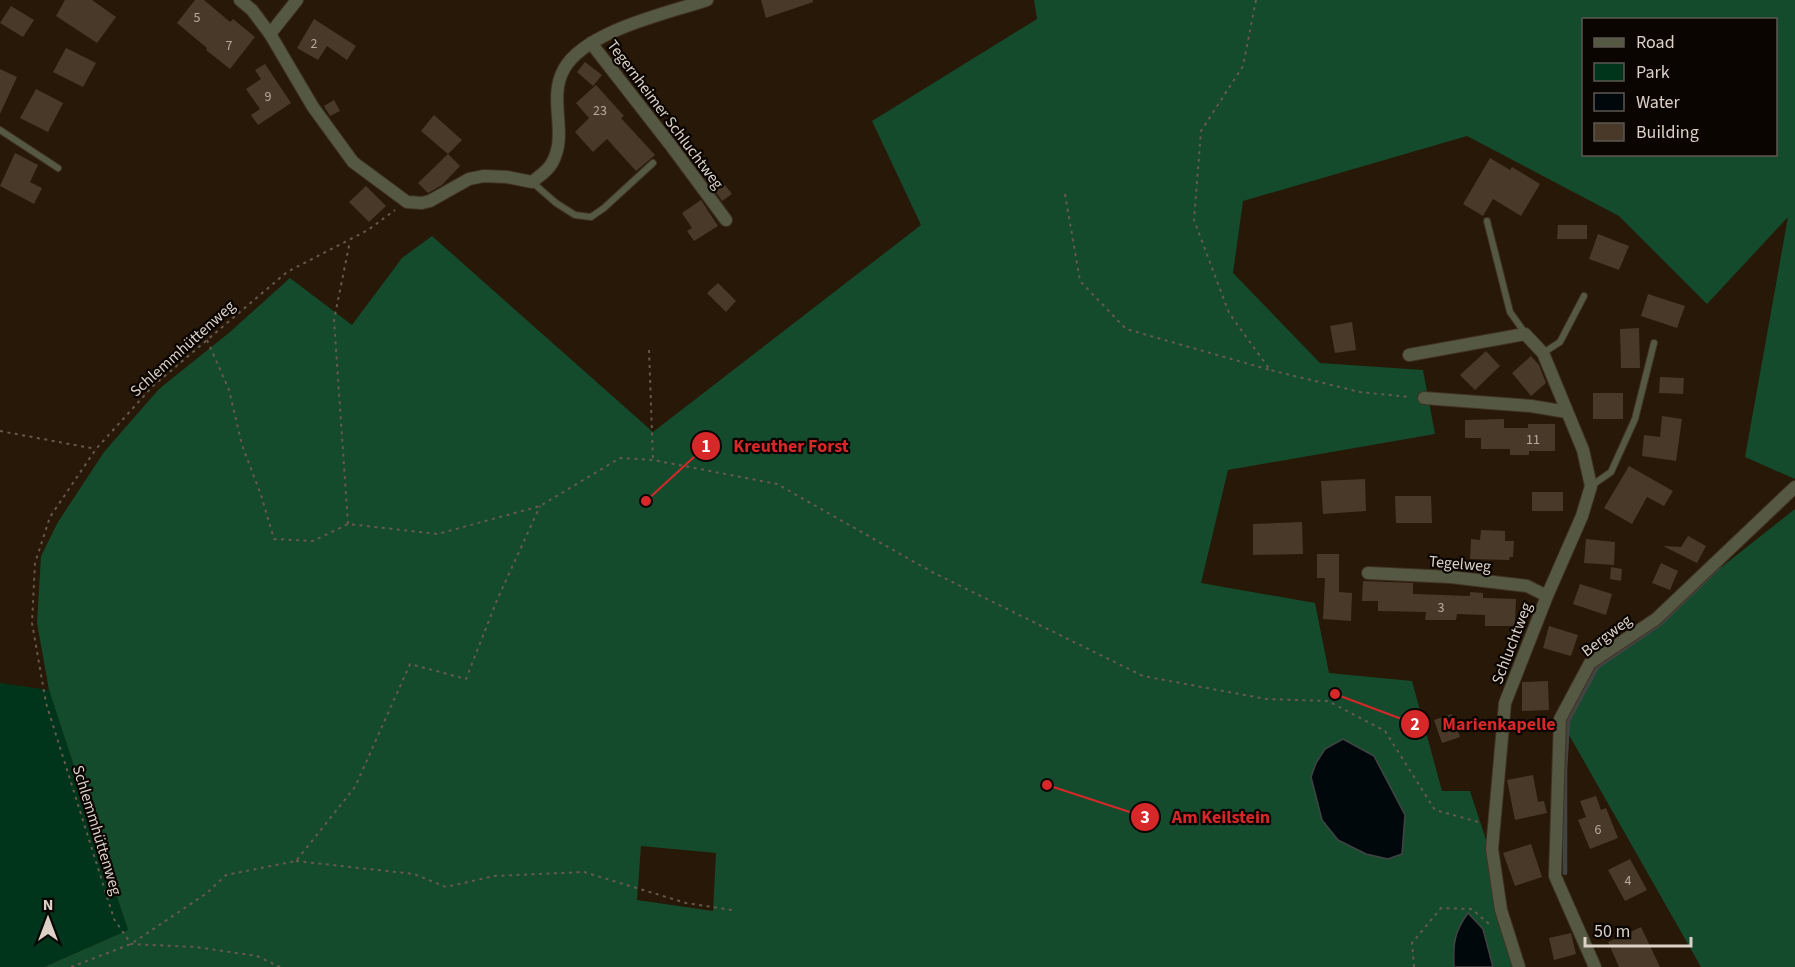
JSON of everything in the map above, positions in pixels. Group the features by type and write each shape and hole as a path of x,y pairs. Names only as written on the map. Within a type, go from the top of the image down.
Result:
{"street":[{"path":"240,0 252,10 270,34 313,106 353,162 407,202 430,201 469,179 484,176 507,177 532,183"},
{"path":"270,34 297,0"},
{"path":"591,44 610,32 707,0"},
{"name":"Tegernheimer Schluchtweg","path":"532,183 551,165 558,149 556,99 558,83 564,68 579,52 591,44 726,220"},
{"path":"1409,355 1525,334"},
{"name":"Schluchtweg","path":"1519,967 1501,910 1492,849 1505,703 1582,516 1591,486 1583,450 1543,353 1525,334"},
{"path":"1424,398 1568,411"},
{"name":"Bergweg","path":"1595,967 1556,876 1560,719 1590,663 1656,619 1795,488"},
{"name":"Tegelweg","path":"1368,573 1450,577 1527,586 1547,597"}],"lane":[{"path":"0,130 58,168"},
{"path":"532,183 575,215 591,216 604,208 653,163"},
{"path":"1487,220 1510,312 1525,334"},
{"path":"1543,353 1560,342 1584,296"},
{"path":"1591,486 1611,472 1635,419 1654,343"}],"path":[{"path":"1256,0 1243,66 1201,131 1194,220 1229,313 1270,370"},
{"path":"1065,194 1080,281 1126,329 1270,370 1360,392 1424,398"},
{"name":"Schlemmhüttenweg","path":"131,944 114,919 46,703 32,623 35,563 50,517 96,449 153,386 287,272 368,230 407,202"},
{"path":"348,524 334,320 351,239"},
{"path":"207,340 229,390 242,445 274,539 313,541 348,524 438,534 540,506 620,458 653,460 777,484 932,572 1143,676 1266,699 1328,701 1385,731 1435,810 1494,827"},
{"path":"649,350 653,460"},
{"path":"0,431 96,449"},
{"path":"296,861 355,787 410,664 465,679 497,600 540,506"},
{"path":"71,967 131,944 207,893 226,874 296,861 414,874 446,887 494,876 584,872 686,903 732,910"},
{"path":"1414,967 1412,943 1441,908 1472,909 1489,924 1505,923"},
{"path":"131,944 196,947 258,956 280,967"}],"green space":[{"path":"1034,0 1795,0 1795,479 1745,457 1788,217 1707,304 1619,216 1467,136 1243,201 1233,273 1320,363 1423,370 1435,434 1228,470 1201,583 1315,603 1329,673 1412,681 1442,791 1470,791 1489,849 1519,967 44,967 128,930 49,690 37,623 41,556 58,522 104,452 159,389 230,332 290,278 352,325 402,258 432,236 653,432 921,225 872,121 1037,19","holes":["641,846 716,853 713,911 637,900"]},
{"path":"1795,509 1795,967 1701,967 1560,719 1590,663 1656,619"},
{"path":"0,683 49,690 128,930 44,967 0,967"}],"water":[{"path":"1343,739 1374,756 1405,815 1402,854 1388,859 1366,854 1338,840 1322,820 1311,777 1325,749"},
{"path":"1468,913 1483,929 1493,967 1454,967 1455,938"}],"building":[{"path":"65,0 92,0 116,17 97,43 56,16"},
{"path":"195,0 204,0 230,22 233,19 255,37 230,69 177,23"},
{"path":"761,0 813,0 813,2 766,18"},
{"path":"11,6 34,20 23,37 0,23"},
{"path":"314,19 356,46 347,60 327,46 318,60 297,48"},
{"path":"66,48 96,63 83,87 53,72"},
{"path":"585,62 602,75 593,86 577,72"},
{"path":"265,64 291,103 258,125 251,115 260,109 246,89 261,79 255,70"},
{"path":"0,69 17,77 0,114"},
{"path":"596,85 624,116 621,118 655,155 636,171 607,139 593,152 575,132 589,118 576,103"},
{"path":"36,89 63,103 48,132 20,118"},
{"path":"334,100 340,111 330,116 324,106"},
{"path":"434,115 462,140 448,154 421,131"},
{"path":"15,153 38,165 30,182 42,188 34,204 0,186"},
{"path":"448,154 460,166 442,185 428,193 418,183"},
{"path":"1490,158 1510,170 1512,167 1540,184 1521,216 1493,199 1483,216 1463,204"},
{"path":"725,185 732,194 722,201 715,191"},
{"path":"366,186 386,206 369,222 349,202"},
{"path":"701,200 718,226 694,241 687,231 692,228 682,213"},
{"path":"1558,225 1587,225 1587,239 1557,239"},
{"path":"1598,234 1629,246 1619,270 1589,259"},
{"path":"718,283 736,301 726,312 707,293"},
{"path":"1648,294 1685,306 1677,328 1641,316"},
{"path":"1352,322 1356,350 1335,353 1330,326"},
{"path":"1639,328 1640,368 1621,368 1620,329"},
{"path":"1486,351 1500,366 1475,390 1460,375"},
{"path":"1531,356 1539,365 1546,383 1531,396 1512,373"},
{"path":"1660,377 1684,378 1683,394 1659,393"},
{"path":"1593,393 1623,393 1623,419 1593,419"},
{"path":"1662,416 1682,419 1676,461 1642,456 1644,435 1660,437"},
{"path":"1504,419 1504,428 1528,428 1528,424 1555,424 1555,451 1529,451 1529,455 1510,455 1510,449 1481,449 1481,438 1465,438 1465,420"},
{"path":"1629,466 1673,491 1664,506 1647,497 1632,524 1604,508"},
{"path":"1365,479 1366,511 1323,514 1321,481"},
{"path":"1532,492 1563,492 1563,511 1532,511"},
{"path":"1395,496 1431,496 1432,523 1396,523"},
{"path":"1302,522 1303,554 1253,555 1253,524"},
{"path":"1481,530 1505,531 1505,541 1514,541 1513,557 1509,560 1470,559 1471,539 1480,540"},
{"path":"1688,536 1706,546 1697,563 1663,546 1681,547"},
{"path":"1586,539 1615,542 1614,565 1584,563"},
{"path":"1317,554 1339,554 1339,592 1352,593 1351,621 1323,619 1325,578 1317,578"},
{"path":"1661,563 1678,571 1670,590 1652,583"},
{"path":"1611,567 1622,569 1621,581 1610,579"},
{"path":"1363,581 1413,583 1413,594 1470,596 1470,592 1483,593 1483,598 1516,599 1515,626 1485,626 1485,615 1457,614 1456,620 1425,620 1426,612 1378,611 1378,601 1362,601"},
{"path":"1580,584 1612,594 1606,615 1573,604"},
{"path":"1549,626 1578,635 1571,656 1543,648"},
{"path":"1548,681 1549,710 1522,711 1522,682"},
{"path":"1452,714 1460,737 1442,743 1434,720"},
{"path":"1533,775 1538,802 1544,801 1547,813 1515,820 1507,780"},
{"path":"1596,796 1601,810 1606,808 1618,838 1590,849 1578,820 1586,817 1580,801"},
{"path":"1531,844 1542,877 1515,886 1503,853"},
{"path":"1630,859 1647,890 1625,901 1608,870"},
{"path":"1641,927 1660,967 1619,967 1608,942"},
{"path":"1571,933 1576,954 1554,960 1549,938"}],"waterway":[{"path":"1565,873 1565,770 1568,721 1597,667 1660,624 1719,567"}],"place":[{"name":"Kreuther Forst","path":"646,501"},
{"name":"Marienkapelle","path":"1335,694"},
{"name":"Am Keilstein","path":"1047,785"}]}
